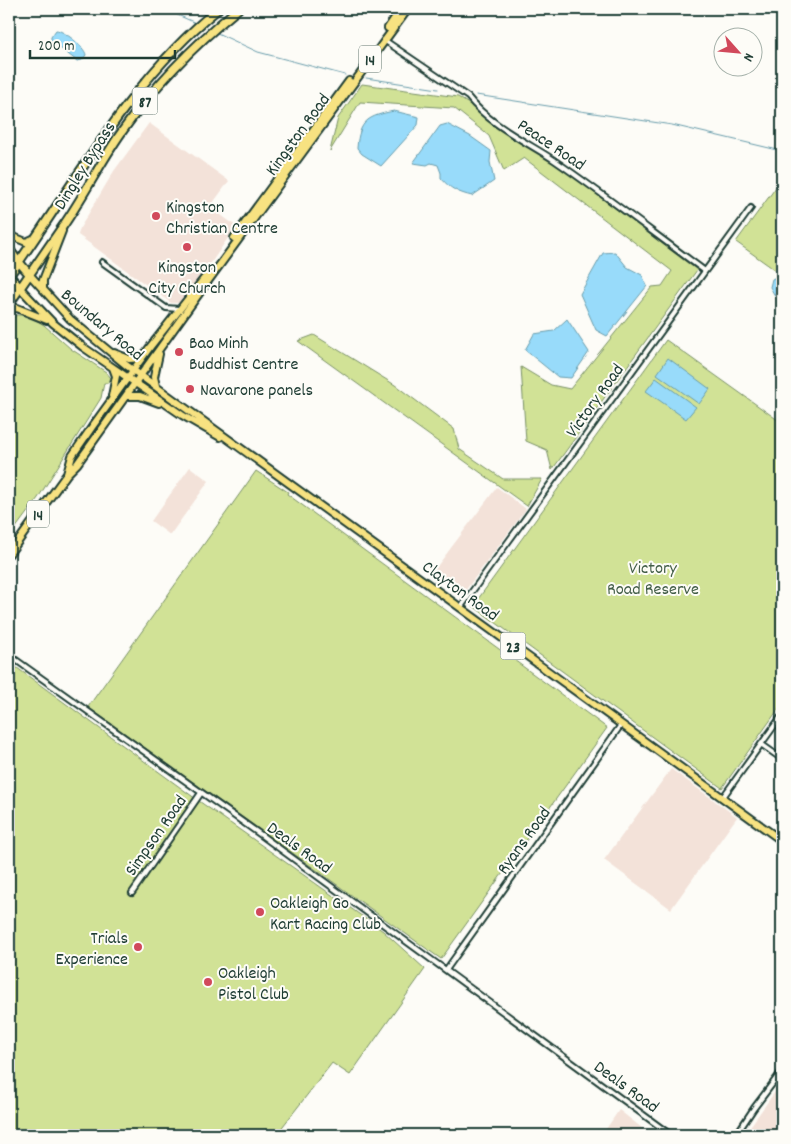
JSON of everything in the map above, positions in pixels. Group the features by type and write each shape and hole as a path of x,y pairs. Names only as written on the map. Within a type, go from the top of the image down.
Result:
{"highway":[{"name":"Dingley Bypass","path":"9,275 129,100 162,61 218,9"},
{"name":"Dingley Bypass","path":"9,304 64,225 126,126 164,79 205,37 238,9"},
{"name":"Boundary Road","path":"19,262 30,274"},
{"name":"Boundary Road","path":"9,275 20,288"}],"main road":[{"name":"Kingston Road","path":"141,375 382,39 401,9"},
{"name":"Kingston Road","path":"133,370 181,309 382,39 408,9"},
{"path":"46,294 42,280 64,225"},
{"path":"9,235 26,242 37,236"},
{"name":"Boundary Road","path":"9,248 19,262"},
{"name":"Boundary Road","path":"30,274 70,319 104,349 141,375"},
{"name":"Boundary Road","path":"20,288 53,323 83,347 136,383"},
{"path":"9,309 16,308 29,312 53,323"},
{"path":"156,386 154,373 162,346"},
{"path":"104,349 129,358 142,358"},
{"path":"106,408 112,397 116,382 116,373 113,368"},
{"name":"14","path":"67,474 72,456 133,370"},
{"name":"Clayton Road","path":"141,375 782,841"},
{"name":"14","path":"9,554 141,375"},
{"name":"Clayton Road","path":"136,383 170,407 243,451"},
{"path":"126,396 140,396 170,407 178,402"}],"street":[{"name":"Peace Road","path":"382,39 468,98 475,106 501,126 554,161 705,271"},
{"name":"Victory Road","path":"460,608 751,208"},
{"path":"102,262 166,308 173,310 181,309"},
{"path":"166,308 170,314 170,323"},
{"name":"Deals Road","path":"9,655 446,970 671,1135"},
{"path":"723,797 780,718"},
{"name":"Ryans Road","path":"446,970 622,725"},
{"path":"761,744 782,759"},
{"name":"Simpson Road","path":"132,893 201,793"},
{"path":"736,1135 782,1071"}],"shaded area":[{"name":"Kingston Christian Centre","path":"149,123 229,181 210,207 236,226 209,266 179,303 171,303 78,235 80,228 114,171"},
{"path":"190,467 209,481 170,535 151,521"},
{"path":"497,487 526,509 462,595 432,573"},
{"path":"671,769 737,817 671,909 604,860"},
{"path":"782,1083 782,1135 744,1135 772,1096"},
{"path":"619,1110 651,1135 602,1135"}],"green space":[{"path":"362,84 458,97 527,142 697,270 552,470 547,450 526,441 521,367 551,385 570,389 652,287 662,286 672,271 524,158 504,171 489,136 454,108 360,102 330,151 338,118"},
{"path":"782,179 782,275 736,242"},
{"path":"16,315 28,315 44,325 71,349 106,372 111,378 108,383 104,383 101,398 38,498 9,537 9,325"},
{"path":"314,335 395,385 454,429 459,449 503,479 542,479 527,506 298,341"},
{"name":"Victory Road Reserve","path":"666,340 782,423 782,704 722,788 473,606"},
{"path":"256,471 288,492 287,494 607,728 441,959 88,707"},
{"path":"9,662 196,799 383,931 425,969 350,1075 332,1063 276,1135 9,1135"}],"water":[{"path":"56,30 68,36 82,48 86,55 82,60 77,61 51,41 51,37"},
{"path":"394,111 419,117 418,125 381,166 362,154 357,148 358,139 363,125 367,121 378,115"},
{"path":"447,124 470,136 491,151 490,162 494,181 472,196 451,188 441,178 438,165 413,163 440,126"},
{"path":"615,252 627,267 642,275 647,286 607,336 596,330 580,294 603,253"},
{"path":"778,276 782,277 782,302 775,296 770,287 772,279"},
{"path":"567,319 589,352 571,378 558,377 525,350 534,334 554,331"},
{"path":"668,358 710,389 699,404 657,374"},
{"path":"656,378 696,407 686,419 646,391"}],"waterway":[{"path":"164,9 198,24"},
{"path":"215,32 258,52 345,75"},
{"path":"366,78 438,89"},
{"path":"476,95 672,125 782,151"}],"place":[{"name":"Kingston Christian Centre","path":"156,216"},
{"name":"Kingston City Church","path":"187,247"},
{"name":"Bao Minh Buddhist Centre","path":"179,352"},
{"name":"Navarone panels","path":"190,389"},
{"name":"Oakleigh Go Kart Racing Club","path":"260,912"},
{"name":"Trials Experience","path":"138,947"},
{"name":"Oakleigh Pistol Club","path":"208,982"}]}
